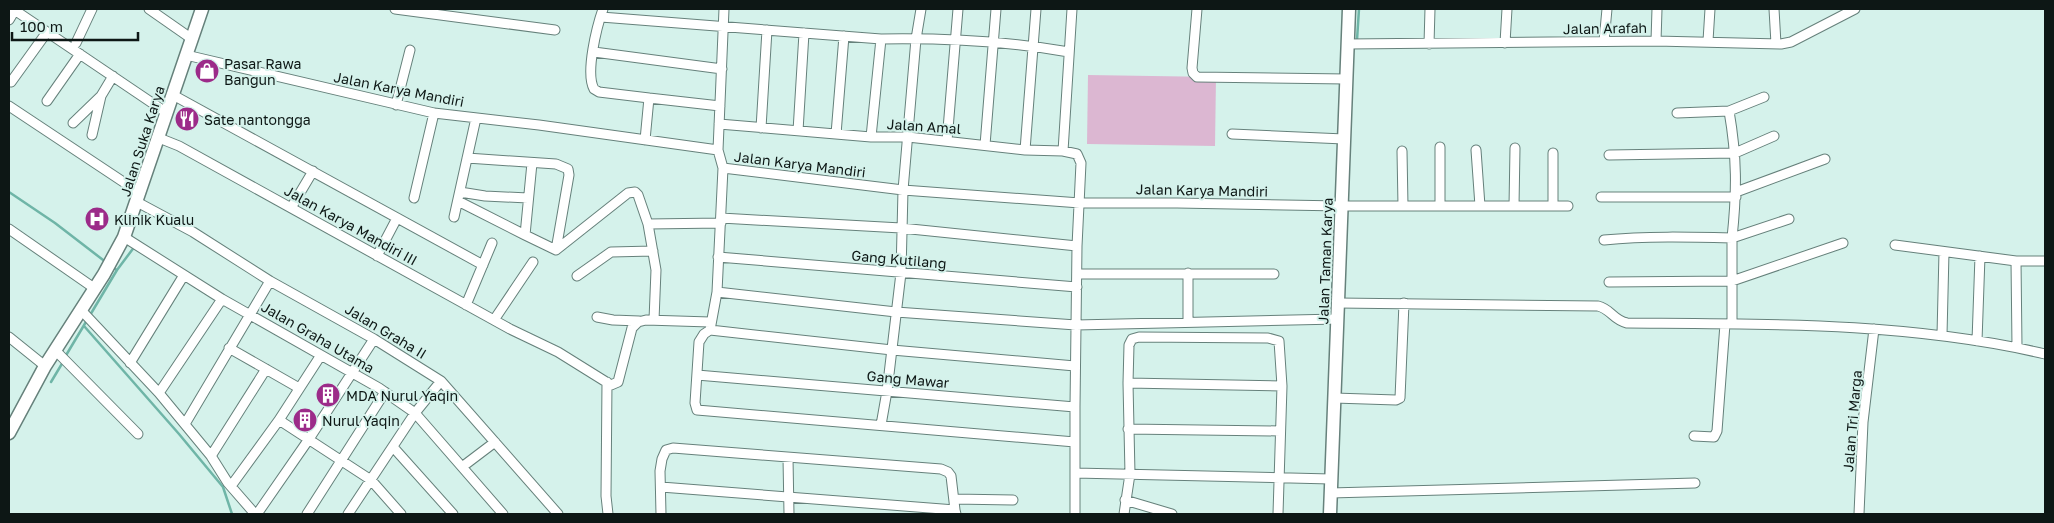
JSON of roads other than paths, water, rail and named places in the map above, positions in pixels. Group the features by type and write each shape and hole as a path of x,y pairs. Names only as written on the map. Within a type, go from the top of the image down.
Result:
{"street":[{"path":"76,43 92,9"},
{"path":"149,9 192,38"},
{"name":"Jalan Suka Karya","path":"9,433 45,366 126,238 162,139 167,113 202,9"},
{"path":"395,9 555,30"},
{"path":"718,150 724,9"},
{"path":"881,425 887,391 900,273 903,190 916,39 921,9"},
{"path":"947,141 958,9"},
{"path":"985,145 996,9"},
{"path":"1025,150 1036,9"},
{"path":"1072,9 1063,151 1074,153 1080,160 1075,407 1071,441 1075,473 1075,514"},
{"path":"1198,9 1192,68 1198,77 1347,79"},
{"name":"Jalan Taman Karya","path":"1330,514 1349,9"},
{"path":"1429,44 1430,9"},
{"path":"1505,43 1507,9"},
{"path":"1604,42 1607,9"},
{"path":"1656,40 1657,9"},
{"path":"1708,41 1710,9"},
{"path":"1774,9 1776,44"},
{"path":"9,20 14,10 167,113"},
{"name":"Jalan Arafah","path":"1348,44 1656,40 1776,44 1788,43 1852,10"},
{"path":"720,106 595,90 591,79 602,13 723,27 881,40 916,39 992,42 1069,52"},
{"path":"761,128 767,30"},
{"path":"11,82 47,32"},
{"path":"798,131 804,33"},
{"path":"836,134 844,36"},
{"path":"871,137 881,40"},
{"path":"396,105 410,50"},
{"path":"594,52 722,69"},
{"path":"47,101 80,54"},
{"name":"Jalan Karya Mandiri","path":"186,55 434,113 718,150 723,168 903,190 1080,203 1568,206"},
{"path":"73,123 101,96 113,76"},
{"path":"173,95 483,265"},
{"path":"92,135 101,96"},
{"path":"1677,113 1729,111 1764,97"},
{"path":"646,140 650,98"},
{"name":"Jalan Graha II","path":"9,106 163,216 193,232 270,281 374,339 441,381 558,514"},
{"path":"1694,436 1714,437 1718,431 1729,324 1732,238 1736,195 1735,153 1729,111"},
{"path":"414,198 434,113"},
{"path":"454,217 476,118"},
{"name":"Jalan Amal","path":"719,124 871,137 908,137 1025,150 1063,151"},
{"path":"1232,134 1344,138"},
{"path":"1609,155 1735,153 1774,136"},
{"name":"Jalan Karya Mandiri III","path":"162,139 179,146 510,329 558,352 607,382"},
{"path":"1440,147 1440,206"},
{"path":"1514,206 1516,148"},
{"path":"1476,150 1480,206"},
{"path":"1402,151 1402,206"},
{"path":"1553,153 1553,206"},
{"path":"467,158 559,165 569,170 556,250"},
{"path":"1601,197 1736,195 1825,159"},
{"path":"524,236 532,163"},
{"path":"723,168 717,292 710,326 699,339 695,407 700,412 1071,441"},
{"path":"291,208 313,171"},
{"path":"556,250 628,193 635,192 638,195 648,224 656,270 654,320"},
{"path":"459,196 528,198"},
{"path":"459,196 524,236 556,250"},
{"path":"377,256 397,218"},
{"path":"1604,240 1646,237 1732,238 1789,219"},
{"path":"648,224 721,220 901,228 1077,246"},
{"path":"9,229 94,288"},
{"name":"Jalan Graha Utama","path":"126,238 143,247 222,299 353,373 415,413 503,514"},
{"path":"1609,282 1732,281 1843,242"},
{"path":"466,305 492,243"},
{"path":"1895,245 2016,261 2045,261"},
{"path":"577,276 611,252 653,251"},
{"path":"1942,335 1944,252"},
{"path":"1977,341 1980,256"},
{"name":"Gang Kutilang","path":"718,257 1077,287"},
{"path":"2016,261 2017,347"},
{"path":"494,320 533,262"},
{"path":"1077,274 1274,274"},
{"path":"1188,274 1188,322"},
{"path":"130,363 184,275"},
{"path":"185,424 270,281"},
{"path":"717,292 896,312 1076,325 1338,319"},
{"path":"159,393 222,299"},
{"path":"1338,303 1598,306 1608,309 1616,319 1627,323 1729,324 1942,335 2017,347 2045,354"},
{"path":"1334,398 1396,400 1400,398 1404,303"},
{"path":"81,310 159,393 211,456 231,486 256,514 309,439 374,339"},
{"path":"597,317 613,320 654,320 892,350 1075,366"},
{"path":"608,514 606,496 607,382 611,385 618,382 632,328 639,321"},
{"name":"Jalan Tri Marga","path":"1859,514 1864,422 1874,330"},
{"path":"9,337 45,366"},
{"path":"1124,514 1130,474 1128,383 1130,345 1135,338 1275,338 1280,343 1282,386 1278,514"},
{"path":"229,348 299,388"},
{"path":"56,350 138,434"},
{"path":"231,486 279,420 320,355"},
{"path":"211,456 266,369"},
{"name":"Gang Mawar","path":"697,375 1075,407"},
{"path":"348,514 415,413 441,381"},
{"path":"1128,383 1282,386"},
{"path":"307,514 385,392"},
{"path":"279,420 371,480 399,514"},
{"path":"1128,429 1280,431"},
{"path":"462,467 496,442"},
{"path":"393,447 453,514"},
{"path":"661,486 955,512 951,476 945,470 688,449 668,449 662,459 661,486 661,514"},
{"path":"788,458 789,514"},
{"path":"1075,473 1331,479"},
{"path":"1330,493 1696,482"},
{"path":"954,499 1013,500"},
{"path":"1125,500 1172,514"}],"waterway":[{"path":"1357,40 1359,9"},
{"path":"9,192 55,223 107,263"},
{"path":"113,268 117,270 135,246"},
{"path":"65,357 117,270"},
{"path":"84,326 223,487 232,514"},
{"path":"51,382 63,362"}],"place":[{"name":"Pasar Rawa Bangun","path":"207,71"},
{"name":"Sate nantongga","path":"187,119"},
{"name":"Klinik Kualu","path":"97,219"},
{"name":"MDA Nurul Yaqin","path":"328,395"},
{"name":"Nurul Yaqin","path":"305,420"}]}
